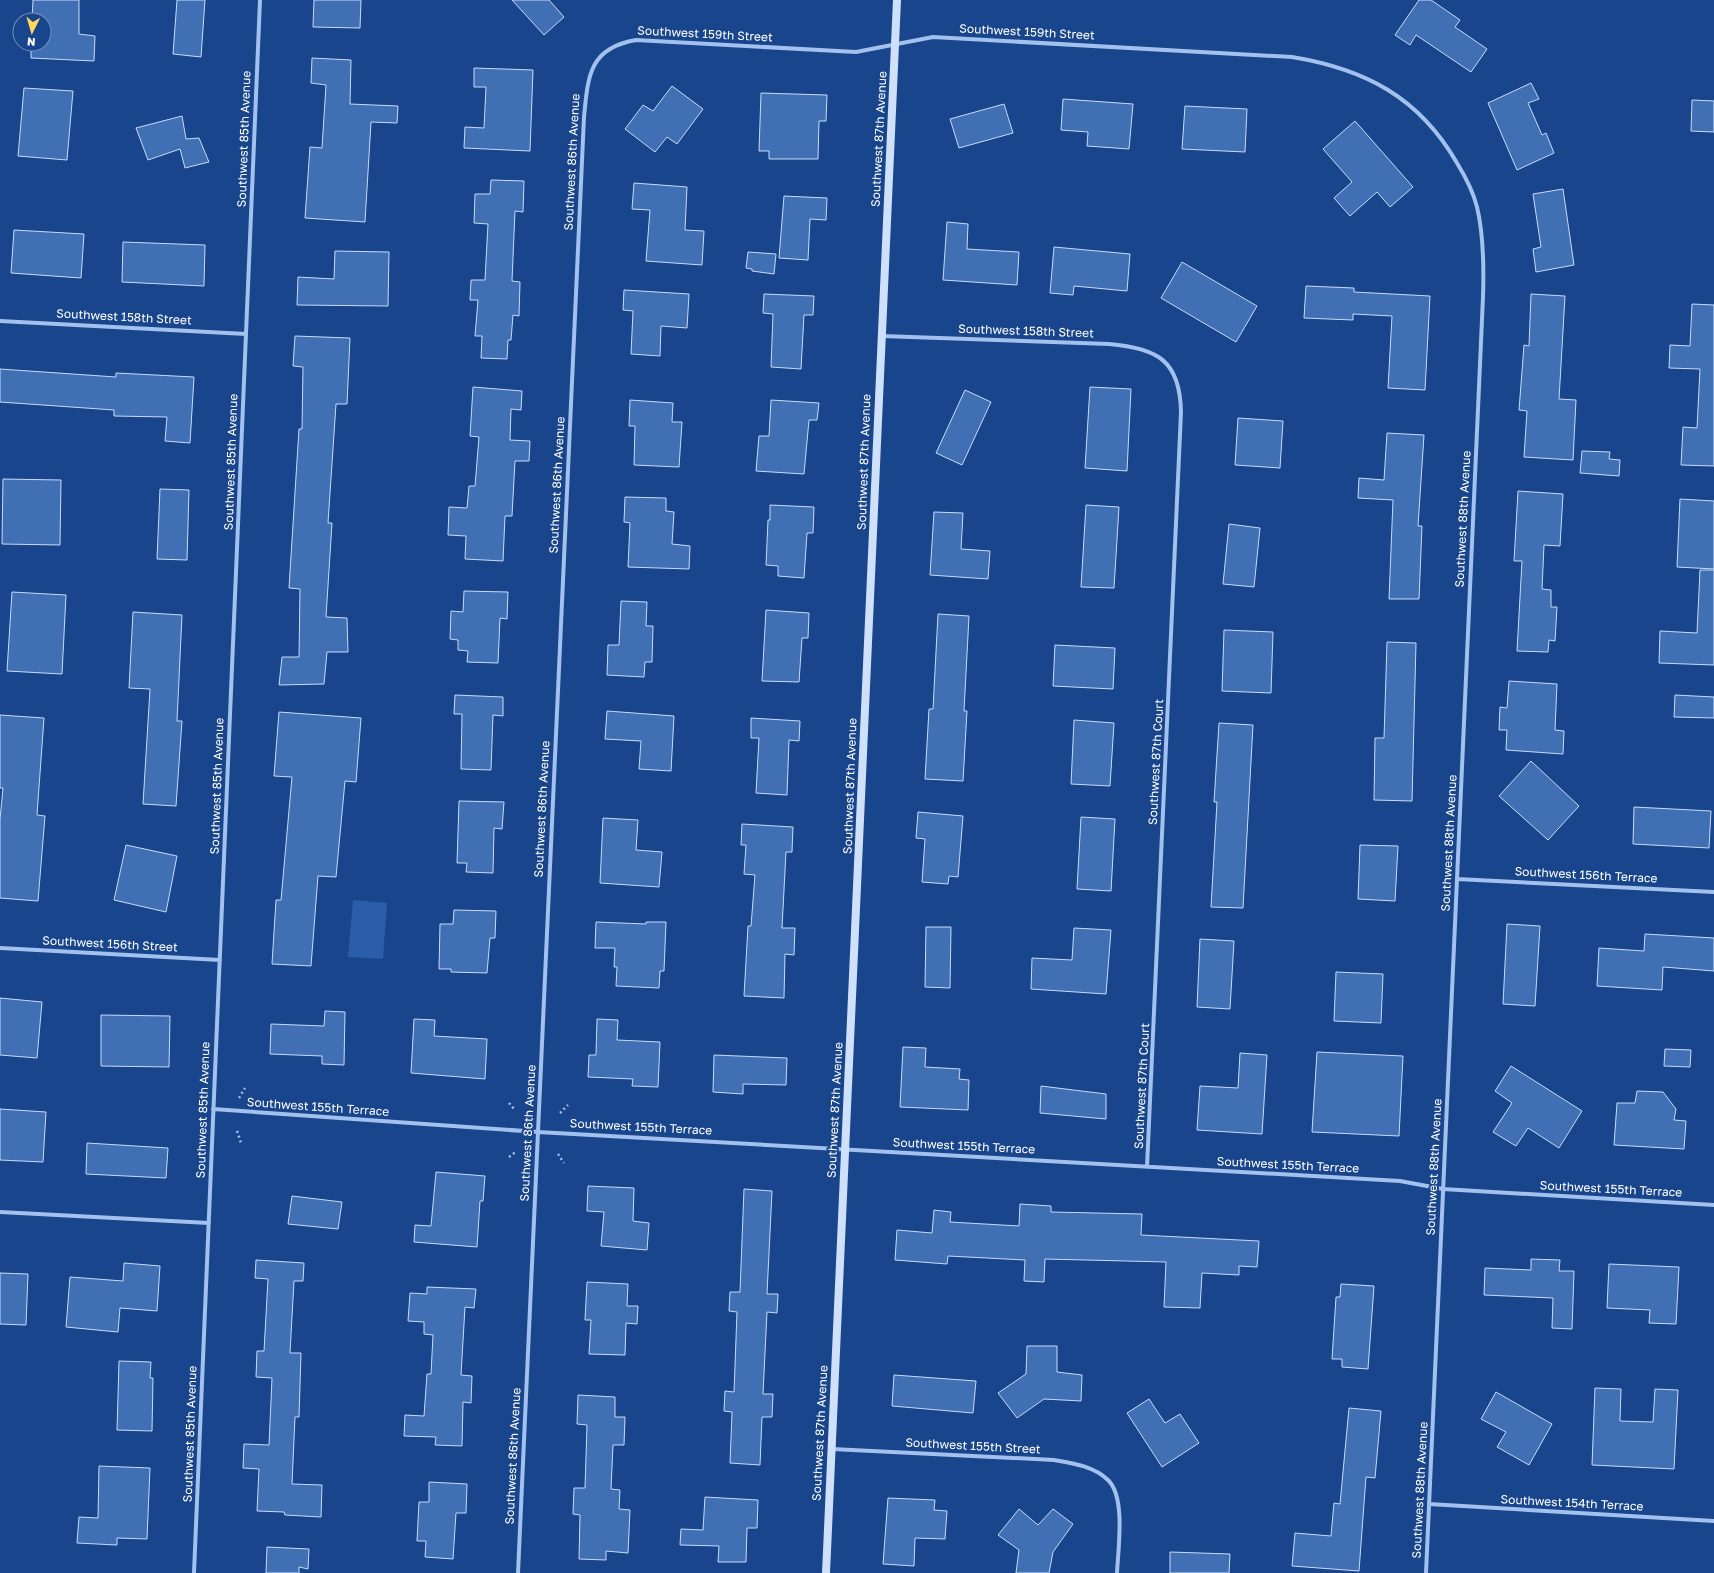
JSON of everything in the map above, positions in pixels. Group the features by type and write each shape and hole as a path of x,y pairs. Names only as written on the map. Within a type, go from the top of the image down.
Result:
{"street":[{"name":"Southwest 85th Avenue","path":"194,1573 260,0"},
{"name":"Southwest 87th Avenue","path":"826,1573 897,0"},
{"name":"Southwest 159th Street","path":"605,52 615,45 636,40 856,52 932,37 1292,57 1318,61 1346,69 1372,80 1398,95 1417,110 1432,126"},
{"name":"Southwest 86th Avenue","path":"518,1573 584,117 589,75 595,63 605,52"},
{"name":"Southwest 88th Avenue","path":"1426,1573 1458,879 1484,262 1482,233 1477,206 1467,181 1432,126"},
{"name":"Southwest 158th Street","path":"0,321 246,334"},
{"name":"Southwest 158th Street","path":"882,336 1121,345 1134,347 1150,353 1166,362"},
{"name":"Southwest 87th Court","path":"1148,1167 1181,412 1181,396 1177,380 1173,370 1166,362"},
{"name":"Southwest 156th Terrace","path":"1458,879 1714,892"},
{"name":"Southwest 156th Street","path":"0,948 220,960"},
{"name":"Southwest 155th Terrace","path":"213,1110 538,1132 1400,1181 1443,1189 1714,1205"},
{"path":"0,1212 209,1223"},
{"name":"Southwest 155th Street","path":"832,1449 1054,1460 1085,1467 1099,1473 1109,1480 1114,1488 1117,1498 1119,1512 1117,1573"},
{"name":"Southwest 154th Terrace","path":"1429,1504 1714,1521"}],"path":[{"path":"239,1098 245,1088"},
{"path":"509,1103 515,1110"},
{"path":"560,1113 568,1105"},
{"path":"237,1131 241,1143"},
{"path":"509,1157 517,1151"},
{"path":"558,1154 564,1163"}],"shaded area":[{"path":"353,900 387,903 383,959 348,957"}],"building":[{"path":"33,0 79,0 79,34 95,36 94,61 31,58 31,52 52,52 52,12 32,12"},
{"path":"177,0 205,0 201,57 173,54"},
{"path":"314,0 361,0 360,28 313,27"},
{"path":"512,0 549,0 564,17 544,35"},
{"path":"1419,0 1431,0 1460,20 1455,27 1487,49 1471,72 1416,35 1410,45 1395,35"},
{"path":"312,58 351,60 350,104 398,106 397,123 371,122 365,222 305,218 310,147 322,148 326,85 311,83"},
{"path":"474,68 533,70 530,151 464,148 465,127 484,128 486,87 474,87"},
{"path":"1531,83 1539,99 1528,103 1542,135 1546,133 1554,153 1517,170 1488,103"},
{"path":"672,86 703,109 677,144 667,137 655,152 625,129 643,105 653,111"},
{"path":"24,88 73,91 67,160 18,156"},
{"path":"761,93 827,95 826,121 819,121 818,159 769,159 769,151 759,151"},
{"path":"1063,99 1133,104 1129,149 1087,146 1088,132 1061,130"},
{"path":"1692,100 1714,101 1714,132 1691,131"},
{"path":"1004,104 1013,133 959,148 950,119"},
{"path":"1185,106 1247,109 1245,152 1182,149"},
{"path":"182,116 186,139 199,138 209,162 185,168 180,149 148,160 136,128"},
{"path":"1355,121 1413,187 1390,207 1377,192 1350,216 1334,198 1352,182 1323,149"},
{"path":"491,180 524,181 523,212 515,211 512,281 520,282 519,316 513,315 511,340 508,340 507,359 481,358 482,336 475,336 478,300 470,300 471,280 485,280 488,224 474,223 475,194 490,194"},
{"path":"634,183 687,187 685,230 704,231 702,265 646,261 650,210 632,209"},
{"path":"1563,189 1574,265 1536,272 1533,249 1541,247 1533,194"},
{"path":"784,196 827,198 826,220 810,219 808,260 779,258"},
{"path":"947,222 968,224 967,249 1019,252 1017,285 943,280"},
{"path":"14,230 84,234 81,278 11,273"},
{"path":"123,242 205,245 204,286 122,282"},
{"path":"1054,247 1130,254 1127,291 1074,286 1073,295 1050,293"},
{"path":"335,251 389,252 388,306 297,305 298,277 334,279"},
{"path":"748,252 776,254 774,274 752,271 752,269 746,268"},
{"path":"1182,262 1257,306 1236,342 1161,298"},
{"path":"1306,286 1354,288 1354,292 1430,296 1425,390 1388,388 1392,316 1353,314 1353,320 1304,318"},
{"path":"624,290 689,294 687,328 661,326 660,356 631,354 633,311 623,310"},
{"path":"764,294 814,296 813,315 804,315 801,369 771,367 773,314 763,313"},
{"path":"1531,294 1565,296 1559,399 1576,400 1573,460 1524,457 1527,411 1519,410 1524,345 1529,346"},
{"path":"1692,304 1714,305 1714,466 1681,465 1683,427 1697,428 1700,369 1669,368 1670,345 1690,346"},
{"path":"295,336 350,338 347,404 336,404 328,523 332,523 326,617 347,618 348,652 327,652 324,684 279,685 282,657 299,657 300,589 289,588 299,429 302,429 303,367 293,366"},
{"path":"0,369 116,377 116,373 194,377 190,443 165,441 167,417 114,416 114,410 0,402"},
{"path":"473,387 522,391 521,410 511,409 510,440 530,441 529,461 515,461 512,516 505,516 503,561 465,559 466,536 448,535 449,507 467,508 469,486 475,486 479,437 470,436"},
{"path":"1090,387 1131,389 1127,471 1085,468"},
{"path":"965,390 991,402 962,465 936,453"},
{"path":"630,400 673,403 672,422 682,422 679,467 634,465 635,426 629,426"},
{"path":"771,400 819,403 817,420 809,420 804,474 756,471 759,436 769,436"},
{"path":"1238,418 1283,421 1280,468 1235,465"},
{"path":"1387,433 1424,435 1418,526 1422,526 1419,599 1389,599 1393,500 1358,498 1359,478 1384,480"},
{"path":"1582,451 1610,452 1609,459 1620,460 1619,476 1580,473"},
{"path":"3,479 61,480 60,545 2,544"},
{"path":"160,489 189,490 187,560 157,559"},
{"path":"1518,491 1563,494 1560,546 1544,545 1542,589 1551,590 1551,607 1557,607 1555,641 1549,640 1548,652 1517,651 1522,561 1514,561"},
{"path":"625,497 666,498 666,511 674,512 672,544 690,546 689,569 628,567 630,523 624,522"},
{"path":"1680,499 1714,501 1714,569 1677,567"},
{"path":"770,505 814,507 813,533 807,533 804,578 778,576 778,566 766,565"},
{"path":"1086,505 1119,507 1114,588 1081,587"},
{"path":"934,512 963,513 961,549 990,551 988,579 930,575"},
{"path":"1229,524 1260,528 1254,587 1223,584"},
{"path":"1700,570 1714,570 1714,665 1659,663 1660,631 1697,633"},
{"path":"464,591 508,592 507,619 500,618 498,663 467,662 468,651 458,650 458,640 450,639 451,611 463,612"},
{"path":"12,592 66,595 62,674 7,671"},
{"path":"621,601 647,602 646,626 653,626 652,662 645,662 644,677 607,675 608,645 619,645"},
{"path":"766,610 809,613 808,638 802,638 799,682 762,681"},
{"path":"133,612 182,615 177,721 182,721 176,806 143,804 150,689 129,688"},
{"path":"938,614 969,616 964,711 967,711 963,781 925,779 929,709 933,709"},
{"path":"1224,630 1273,632 1271,693 1222,691"},
{"path":"1387,642 1416,643 1412,801 1374,800 1375,738 1384,738"},
{"path":"1055,645 1115,648 1113,689 1053,686"},
{"path":"1509,681 1557,684 1555,730 1564,731 1563,754 1506,750 1507,730 1499,730 1500,707 1507,708"},
{"path":"455,695 503,697 503,716 493,715 491,770 461,769 462,714 454,714"},
{"path":"1675,695 1714,697 1714,718 1674,717"},
{"path":"607,711 674,716 671,771 639,769 641,741 605,739"},
{"path":"279,712 361,718 356,782 345,781 336,877 318,876 311,966 272,964 276,900 281,900 292,777 274,776"},
{"path":"0,715 44,718 37,815 45,816 38,901 0,898 0,819 3,788 0,788"},
{"path":"751,718 800,721 799,741 789,740 787,795 756,793 759,738 751,738"},
{"path":"1074,720 1114,723 1110,786 1071,784"},
{"path":"1219,723 1253,725 1243,908 1211,907 1217,802 1214,802"},
{"path":"1531,761 1579,806 1548,840 1499,796"},
{"path":"459,801 504,802 502,829 494,828 493,873 466,872 467,863 457,863"},
{"path":"1634,807 1711,811 1709,848 1633,844"},
{"path":"918,812 963,816 958,877 949,876 948,884 922,882 925,839 916,838"},
{"path":"1081,817 1115,819 1111,891 1077,889"},
{"path":"603,818 638,820 636,850 662,852 659,887 600,883"},
{"path":"742,824 793,827 792,852 786,852 782,928 795,928 794,955 785,954 784,998 744,996 748,926 751,926 755,875 744,874 746,845 741,845"},
{"path":"126,845 177,856 166,912 114,900"},
{"path":"1360,845 1398,846 1395,901 1358,899"},
{"path":"454,910 496,911 495,938 490,938 487,973 451,972 451,969 439,969 440,924 453,924"},
{"path":"596,922 646,924 646,922 666,922 664,971 660,971 659,988 616,986 617,967 614,967 615,948 595,948"},
{"path":"1507,924 1540,926 1535,1006 1503,1004"},
{"path":"926,927 951,927 950,988 925,987"},
{"path":"1074,928 1111,930 1106,994 1031,989 1032,958 1072,960"},
{"path":"1645,934 1714,938 1714,971 1663,967 1662,990 1597,986 1599,948 1644,951"},
{"path":"1200,939 1234,941 1230,1009 1197,1007"},
{"path":"1336,972 1383,974 1381,1023 1334,1021"},
{"path":"0,998 42,1002 37,1058 0,1055"},
{"path":"325,1011 345,1012 344,1065 322,1064 322,1056 270,1054 271,1024 324,1026"},
{"path":"101,1015 170,1016 169,1067 101,1066"},
{"path":"414,1019 435,1020 434,1036 487,1039 485,1079 411,1073"},
{"path":"597,1019 618,1020 617,1040 660,1042 658,1087 632,1086 633,1079 588,1077 589,1055 596,1055"},
{"path":"903,1047 926,1048 925,1067 960,1069 959,1079 969,1080 968,1110 900,1107"},
{"path":"1665,1049 1691,1050 1690,1067 1664,1066"},
{"path":"1317,1052 1403,1056 1399,1136 1312,1132"},
{"path":"1240,1053 1267,1055 1262,1134 1197,1130 1200,1086 1238,1088"},
{"path":"714,1055 787,1058 786,1085 743,1084 743,1094 713,1092"},
{"path":"1511,1066 1582,1111 1559,1148 1528,1128 1516,1146 1493,1132 1512,1103 1495,1091"},
{"path":"1041,1086 1106,1094 1106,1119 1040,1113"},
{"path":"1637,1091 1663,1092 1676,1109 1674,1120 1686,1121 1684,1149 1614,1145 1617,1103 1635,1103"},
{"path":"0,1109 46,1112 43,1162 0,1160"},
{"path":"87,1143 168,1148 166,1178 86,1174"},
{"path":"436,1172 485,1176 483,1201 480,1201 477,1247 414,1242 415,1225 431,1226"},
{"path":"588,1186 634,1188 633,1221 649,1223 647,1250 601,1246 604,1212 587,1211"},
{"path":"744,1189 772,1191 767,1294 778,1294 777,1313 767,1312 763,1394 773,1394 772,1417 762,1417 760,1465 730,1463 732,1412 724,1411 725,1391 734,1392 737,1312 729,1311 730,1292 740,1292"},
{"path":"292,1196 342,1202 338,1229 288,1224"},
{"path":"1020,1204 1051,1206 1051,1212 1142,1214 1141,1235 1259,1241 1257,1267 1239,1266 1239,1275 1202,1273 1200,1308 1164,1307 1166,1262 1045,1259 1044,1282 1024,1281 1025,1260 948,1256 947,1264 895,1260 897,1230 932,1233 934,1210 951,1212 950,1222 1019,1226"},
{"path":"1531,1259 1560,1260 1559,1271 1574,1271 1572,1329 1552,1328 1553,1298 1484,1295 1485,1268 1531,1270"},
{"path":"256,1260 304,1263 303,1281 294,1281 290,1353 301,1353 299,1417 295,1417 292,1484 322,1485 321,1517 285,1515 284,1512 257,1511 259,1469 243,1468 244,1444 269,1445 272,1378 256,1377 257,1351 264,1351 268,1279 255,1278"},
{"path":"124,1263 160,1266 157,1311 120,1308 118,1332 66,1327 70,1277 123,1281"},
{"path":"1609,1264 1679,1267 1676,1324 1649,1323 1650,1310 1607,1308"},
{"path":"0,1273 28,1274 26,1325 0,1324"},
{"path":"587,1282 628,1284 627,1306 638,1306 637,1324 626,1323 625,1355 589,1354 591,1320 585,1320"},
{"path":"1341,1284 1374,1286 1368,1369 1342,1367 1342,1359 1332,1359 1336,1297 1340,1297"},
{"path":"427,1287 476,1289 474,1308 465,1307 461,1375 472,1376 471,1403 463,1402 462,1446 435,1445 436,1437 404,1436 405,1415 424,1416 427,1374 431,1374 433,1335 424,1334 424,1322 408,1321 410,1293 427,1294"},
{"path":"1027,1346 1057,1346 1057,1372 1082,1375 1081,1401 1044,1399 1017,1418 998,1393 1026,1374"},
{"path":"119,1361 151,1362 150,1378 153,1378 152,1431 117,1430"},
{"path":"894,1375 976,1381 973,1413 892,1406"},
{"path":"1595,1388 1621,1389 1620,1421 1653,1422 1655,1389 1678,1390 1674,1469 1592,1465"},
{"path":"1496,1392 1552,1424 1529,1465 1497,1447 1506,1432 1481,1419"},
{"path":"578,1395 615,1397 615,1417 625,1417 624,1445 613,1445 611,1489 620,1490 619,1509 630,1510 628,1553 606,1551 606,1560 579,1559 580,1515 573,1514 574,1488 585,1488 587,1425 577,1424"},
{"path":"1149,1399 1165,1423 1180,1414 1199,1443 1162,1467 1127,1413"},
{"path":"1349,1408 1381,1411 1375,1478 1366,1477 1359,1571 1292,1566 1295,1533 1331,1536 1334,1503 1340,1504"},
{"path":"99,1466 150,1468 147,1539 117,1538 117,1545 77,1543 79,1517 98,1518"},
{"path":"429,1482 467,1484 466,1513 456,1513 453,1559 425,1557 426,1541 417,1541 419,1502 429,1502"},
{"path":"705,1497 758,1500 757,1528 747,1528 746,1562 718,1562 719,1546 680,1545 681,1529 703,1530"},
{"path":"888,1498 935,1500 934,1510 947,1511 945,1539 915,1538 914,1566 883,1564"},
{"path":"1019,1509 1038,1525 1053,1509 1073,1524 1053,1552 1049,1573 1016,1573 1019,1550 998,1535"},
{"path":"267,1547 309,1549 308,1569 299,1567 299,1573 266,1573"},
{"path":"1170,1552 1230,1554 1229,1573 1170,1573"}]}
